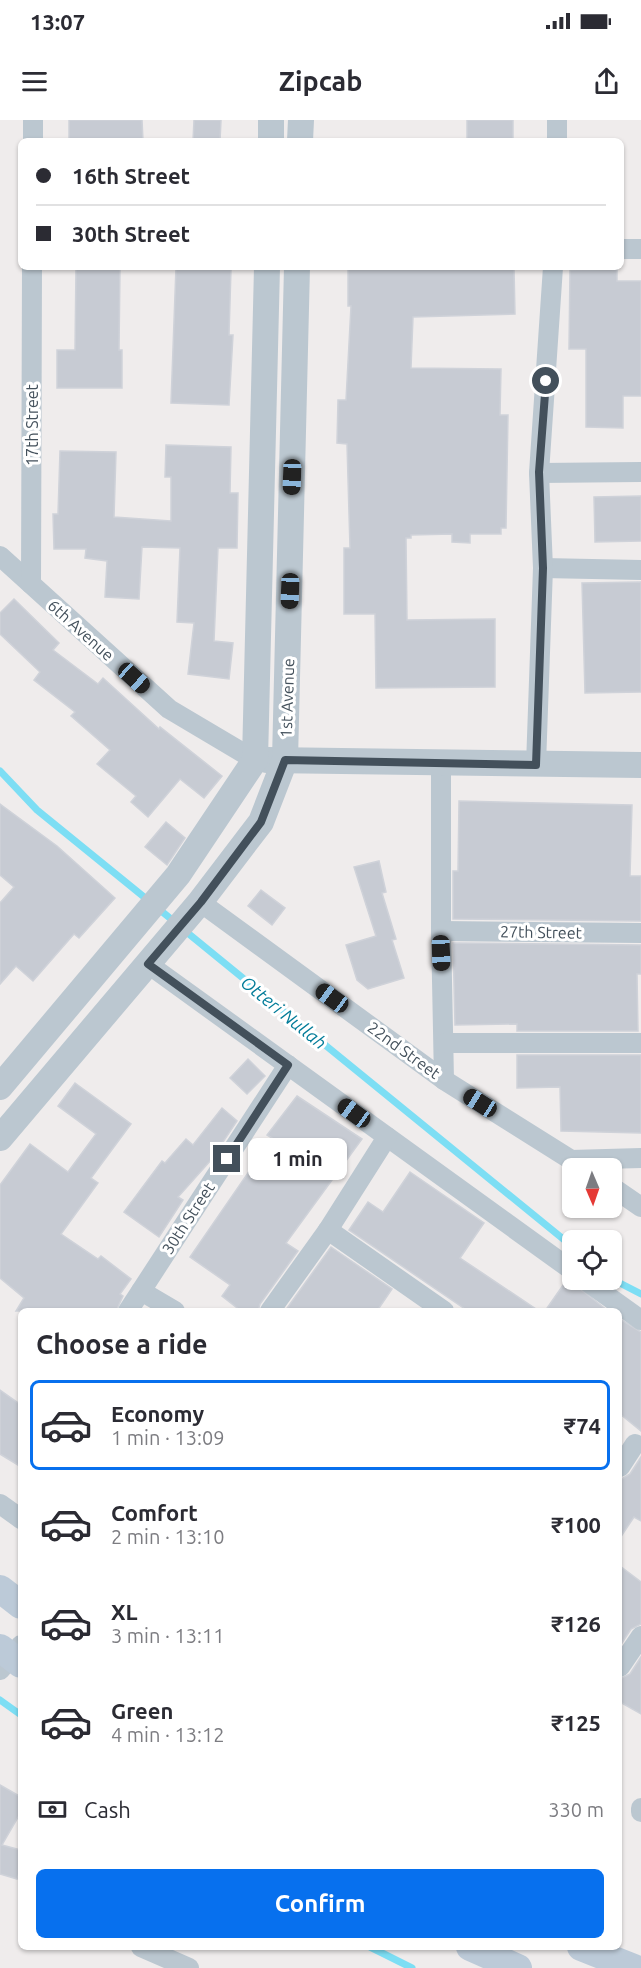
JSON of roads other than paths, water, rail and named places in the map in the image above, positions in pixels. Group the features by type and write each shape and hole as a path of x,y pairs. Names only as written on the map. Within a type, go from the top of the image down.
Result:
{"main road":[{"path":"0,1589 18,1603"},
{"path":"477,1950 518,1968"},
{"path":"589,1950 634,1968"}],"street":[{"path":"33,120 33,138"},
{"path":"270,138 271,120"},
{"path":"300,120 300,138"},
{"path":"557,120 557,138"},
{"path":"624,249 641,249"},
{"name":"17th Street","path":"31,584 33,270"},
{"name":"1st Avenue","path":"255,760 267,270"},
{"name":"1st Avenue","path":"0,1138 187,919 261,822 285,760 297,270"},
{"path":"536,765 543,568 539,472 553,270"},
{"path":"539,472 641,472"},
{"name":"6th Avenue","path":"0,556 169,710 255,760"},
{"path":"543,568 641,570"},
{"path":"0,1087 178,875 255,760 641,765"},
{"path":"441,764 444,1080"},
{"name":"22nd Street","path":"187,919 568,1158"},
{"name":"27th Street","path":"441,931 641,933"},
{"path":"148,964 562,1263"},
{"path":"445,1043 641,1043"},
{"name":"30th Street","path":"130,1308 288,1065"},
{"path":"272,1308 328,1230 387,1137"},
{"path":"622,1160 641,1158"},
{"path":"622,1194 641,1207"},
{"path":"328,1230 423,1305"},
{"path":"599,1290 641,1320"},
{"path":"141,1291 170,1308"},
{"path":"622,1463 632,1442"},
{"path":"0,1504 18,1516"},
{"path":"622,1664 641,1636"},
{"path":"148,1950 189,1968"}],"waterway":[{"name":"Otteri Nullah","path":"0,771 37,810 176,923"},
{"name":"Otteri Nullah","path":"184,930 562,1238"},
{"name":"Otteri Nullah","path":"622,1284 641,1294"},
{"path":"0,1700 18,1713"},
{"path":"376,1950 412,1968"}]}
